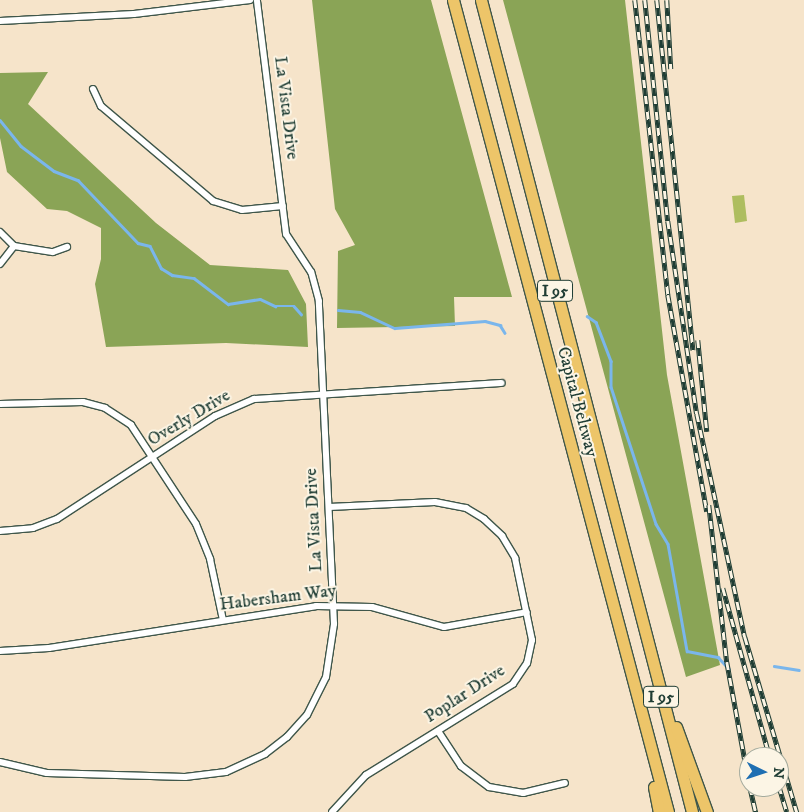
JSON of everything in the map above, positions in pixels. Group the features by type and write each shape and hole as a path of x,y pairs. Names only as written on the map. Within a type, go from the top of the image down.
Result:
{"highway":[{"name":"Capital Beltway","path":"452,0 668,812"},
{"name":"Capital Beltway","path":"481,0 692,812"},
{"path":"632,582 672,718 707,812"},
{"path":"629,667 660,812"}],"street":[{"path":"0,21 134,14 250,0"},
{"name":"La Vista Drive","path":"0,762 38,773 185,777 212,775 252,762 288,737 314,702 332,650 333,605 329,507 317,288 292,248 283,206 257,0"},
{"path":"93,89 101,106 213,201 242,210 283,206"},
{"path":"0,232 14,246 53,252 67,247"},
{"path":"0,264 14,246"},
{"name":"Overly Drive","path":"0,531 33,528 57,519 240,404 323,392 502,383"},
{"path":"0,404 95,404 131,426 153,457 203,539 223,620"},
{"name":"Poplar Drive","path":"329,507 435,502 474,512 494,527 510,548 527,612 531,646 517,679 438,731 366,774 332,812"},
{"name":"Habersham Way","path":"0,651 333,605 372,607 444,627 527,612"},
{"path":"438,731 461,766 489,787 523,793 565,783"}],"green space":[{"path":"312,0 431,0 512,297 454,297 455,326 337,328 338,251 355,245 335,209"},
{"path":"503,0 625,0 667,375 720,665 686,677"},
{"path":"48,72 28,104 156,223 210,265 288,270 306,304 308,347 226,343 106,347 95,284 101,259 101,228 67,211 47,209 7,172 0,138 0,73"},
{"path":"744,195 747,221 735,223 732,196"}],"waterway":[{"path":"0,120 21,146 54,171 78,180 138,243 150,246 161,268 172,275 194,278 228,304 260,299 275,306 294,306 301,314"},
{"path":"338,310 360,312 395,328 485,321 500,325 505,333"},
{"path":"587,316 596,322 611,361 611,387 656,524 668,544 687,651 718,657 729,669"},
{"path":"774,666 799,670"}],"railway":[{"path":"635,0 668,295 707,512"},
{"path":"645,0 668,221 697,414 745,637 797,812"},
{"path":"657,0 693,350"},
{"path":"667,0 671,69"},
{"path":"698,340 707,432"},
{"path":"709,505 727,662 743,747"},
{"path":"723,588 767,747"},
{"path":"752,797 756,812"},
{"path":"782,797 787,812"}]}
